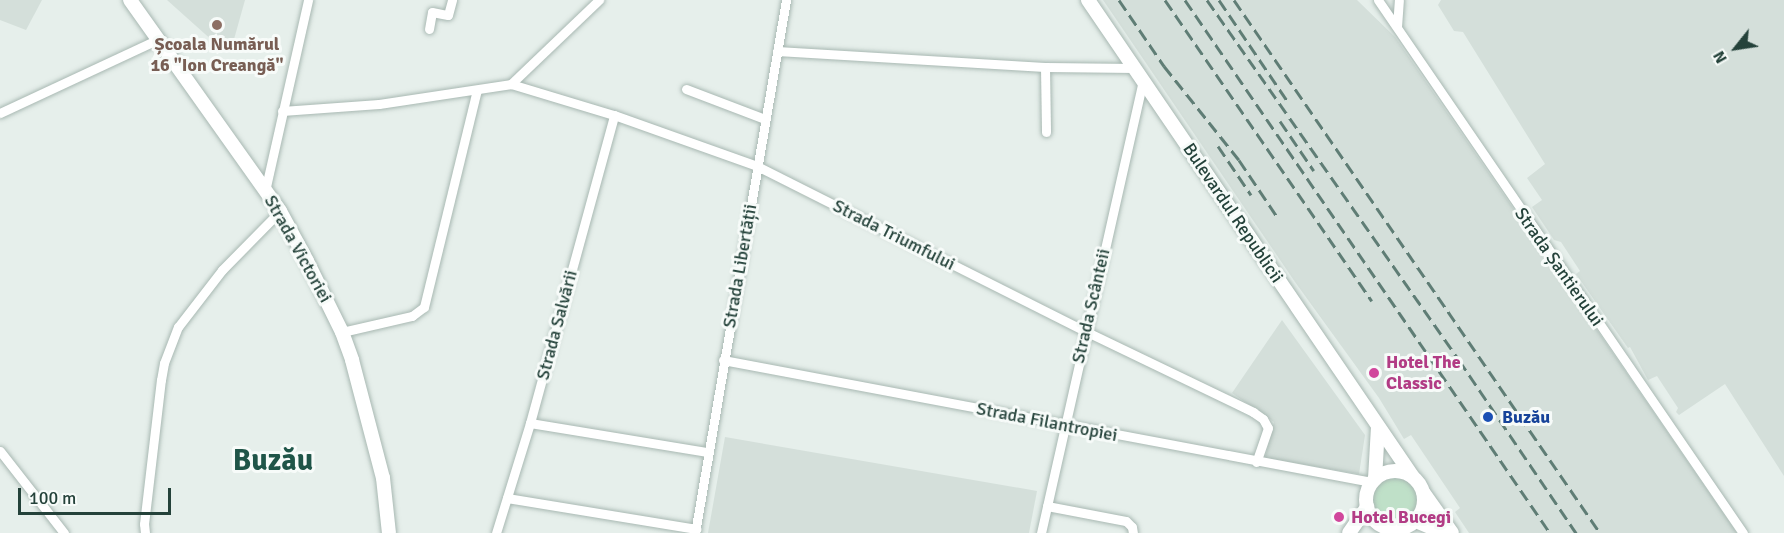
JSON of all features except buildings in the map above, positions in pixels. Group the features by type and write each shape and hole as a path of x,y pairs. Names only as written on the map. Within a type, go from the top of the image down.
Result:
{"main road":[{"name":"Strada Victoriei","path":"130,0 280,211 342,332 383,478 389,533"},
{"name":"Bulevardul Republicii","path":"1088,0 1413,477"},
{"path":"1378,427 1373,481 1366,498 1367,507 1378,524 1391,529 1413,526 1444,533"},
{"path":"1373,481 1393,471 1413,477 1452,533"},
{"path":"1413,526 1423,507 1423,492"},
{"path":"1350,533 1367,507"},
{"path":"1350,533 1378,524"}],"street":[{"path":"266,191 308,0"},
{"path":"429,29 432,12 448,15 452,0"},
{"path":"282,111 380,104 511,84 599,0"},
{"name":"Strada Libertății","path":"696,531 723,360 786,0"},
{"name":"Strada Șantierului","path":"1378,0 1743,533"},
{"path":"1397,29 1399,0"},
{"path":"0,113 159,39"},
{"path":"777,51 1045,67 1135,68"},
{"path":"1045,67 1046,132"},
{"name":"Strada Scânteii","path":"1041,533 1143,80"},
{"name":"Strada Triumfului","path":"511,84 614,115 757,166 1263,419 1268,433 1256,462"},
{"path":"686,89 765,119"},
{"path":"342,332 412,316 424,307 477,90"},
{"name":"Strada Salvării","path":"496,533 530,423 614,115"},
{"path":"145,533 144,524 161,380 164,363 178,327 210,284 280,211"},
{"name":"Strada Filantropiei","path":"723,360 1256,462 1373,481"},
{"path":"530,423 708,452"},
{"path":"0,451 64,533"},
{"path":"507,498 696,531"},
{"path":"1047,506 1126,521 1132,526 1133,533"}],"shaded area":[{"path":"0,0 42,0 26,30 0,20"},
{"name":"Școala Numărul 16 \"Ion Creangă\"","path":"167,0 245,0 231,50 224,51"},
{"path":"1103,0 1357,0 1395,37 1737,533 1469,533 1455,512 1460,508 1411,435 1404,439 1379,398 1295,282"},
{"path":"1441,0 1784,0 1784,476 1725,384 1679,415 1676,412 1678,408 1657,376 1648,380 1630,347 1628,348 1576,274 1580,271 1561,242 1554,240 1532,207 1542,200 1527,178 1545,164 1463,32 1454,31 1438,5"},
{"path":"1282,320 1365,435 1359,474 1265,458 1274,422 1232,393"},
{"path":"725,437 1037,491 1029,533 708,533"}],"green space":[{"path":"1395,478 1411,484 1417,500 1411,516 1395,522 1379,516 1373,500 1379,484"}],"railway":[{"path":"1119,0 1164,66 1239,160 1278,218"},
{"path":"1165,0 1372,301"},
{"path":"1185,0 1550,533"},
{"path":"1207,0 1459,360 1576,533"},
{"path":"1219,0 1288,102"},
{"path":"1234,0 1600,533"},
{"path":"1280,121 1314,171"},
{"path":"1218,146 1251,195"}],"place":[{"name":"Școala Numărul 16 \"Ion Creangă\"","path":"217,25"},
{"name":"Hotel The Classic","path":"1374,373"},
{"name":"Buzău","path":"1488,417"},
{"name":"Hotel Bucegi","path":"1339,517"}],"district":[{"name":"Buzău","path":"273,461"}]}
